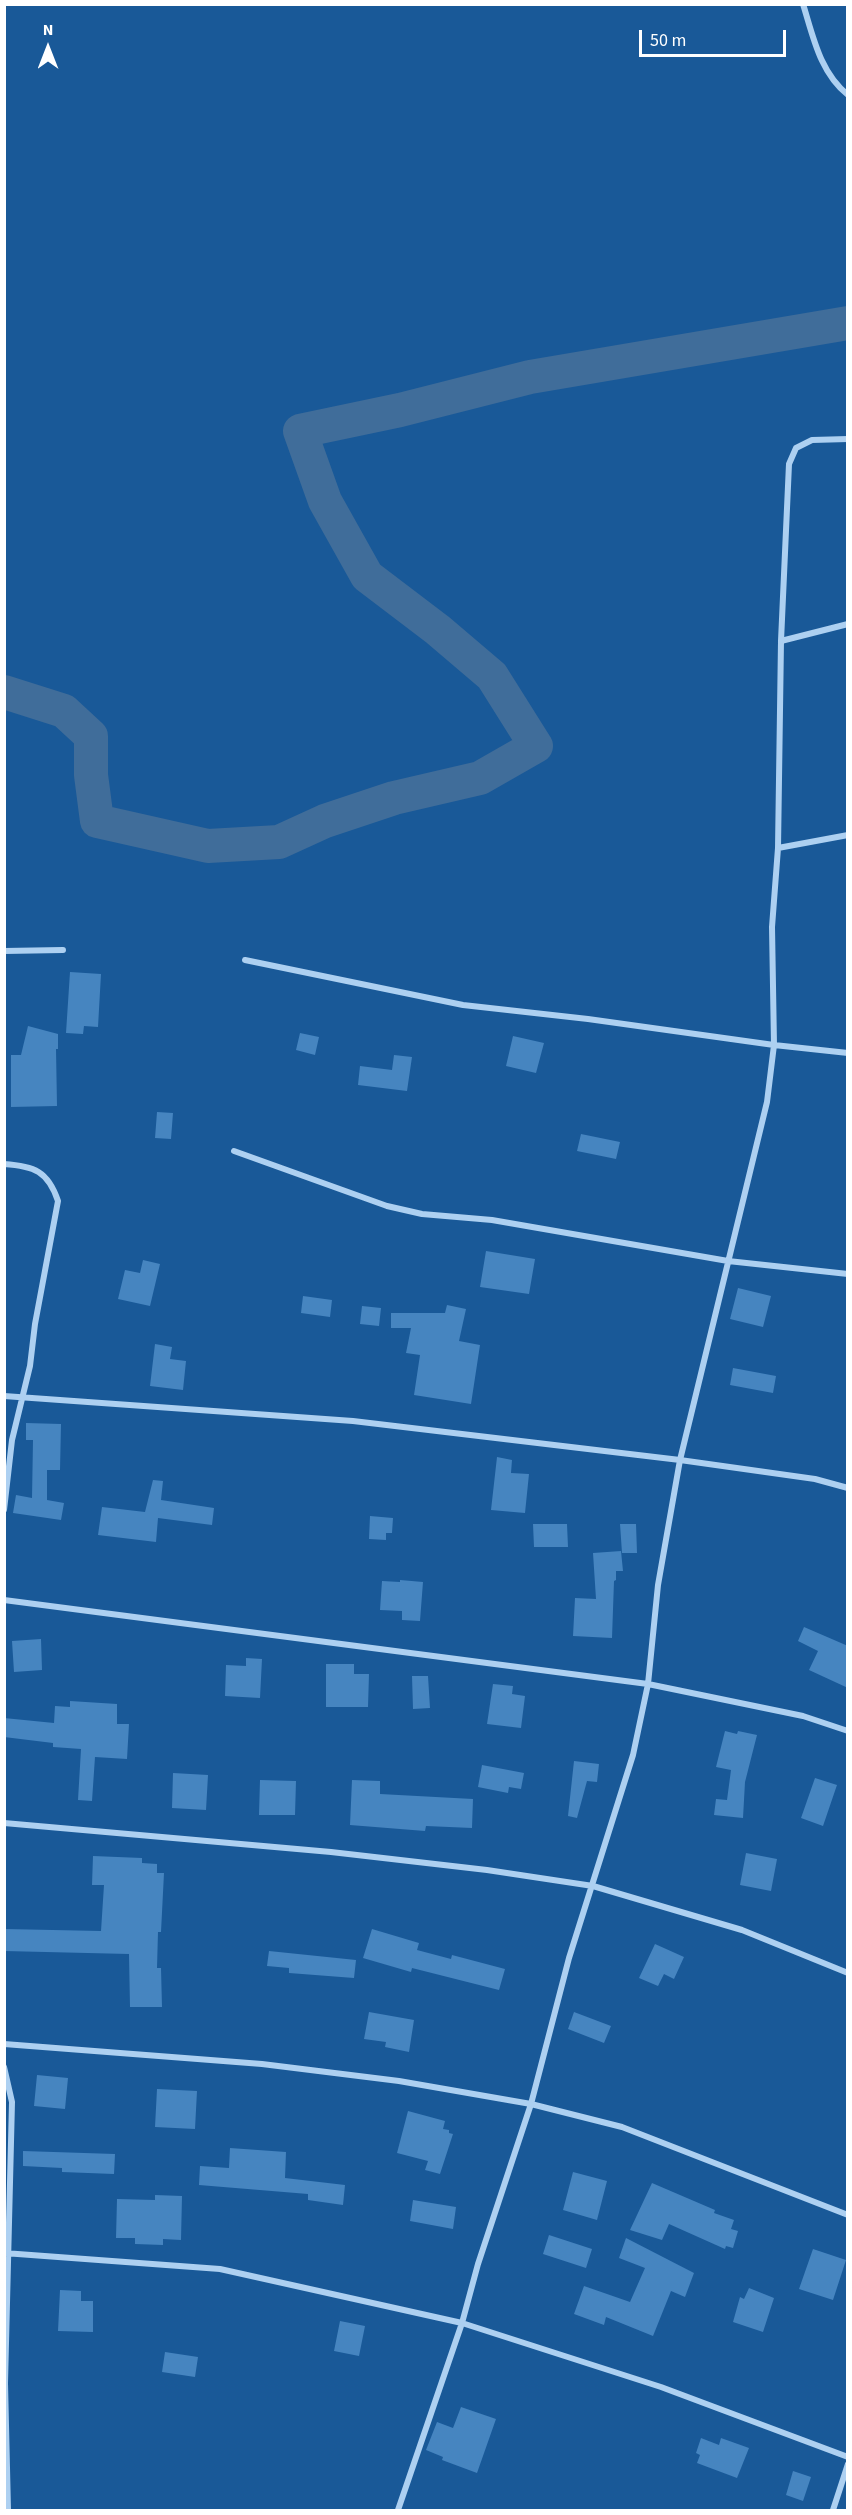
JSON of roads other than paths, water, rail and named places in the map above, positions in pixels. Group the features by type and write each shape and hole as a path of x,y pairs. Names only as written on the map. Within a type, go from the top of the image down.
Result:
{"street":[{"path":"803,4 822,62 838,87 848,95"},
{"path":"398,2511 462,2322 478,2264 531,2104 569,1958 633,1755 648,1684 658,1585 681,1460 728,1261 757,1153 767,1102 774,1045 772,927 778,848 781,641 789,464 796,448 812,440 848,439"},
{"path":"781,641 848,624"},
{"path":"778,848 848,835"},
{"path":"4,951 63,950"},
{"path":"245,960 463,1005 848,1053"},
{"path":"234,1151 387,1206 422,1215 492,1220 728,1261 848,1274"},
{"path":"4,1164 20,1165 40,1172 52,1184 58,1201 24,1398 12,1440 4,1510"},
{"path":"4,1396 353,1421 681,1460 815,1479 848,1488"},
{"path":"4,1600 648,1684 803,1716 848,1731"},
{"path":"4,1823 331,1852 487,1870 593,1886 742,1930 848,1973"},
{"path":"4,2044 261,2064 399,2081 531,2104 622,2127 848,2215"},
{"path":"4,2067 12,2102 5,2383 7,2507"},
{"path":"7,2253 220,2269 462,2322 661,2387 848,2457"},
{"path":"833,2511 848,2464"}],"waterway":[{"path":"4,692 64,711 91,736 91,775 97,821 208,846 279,842 325,821 394,798 480,778 536,746 492,676 438,630 367,576 325,501 300,431 400,410 530,377 848,323"}]}
